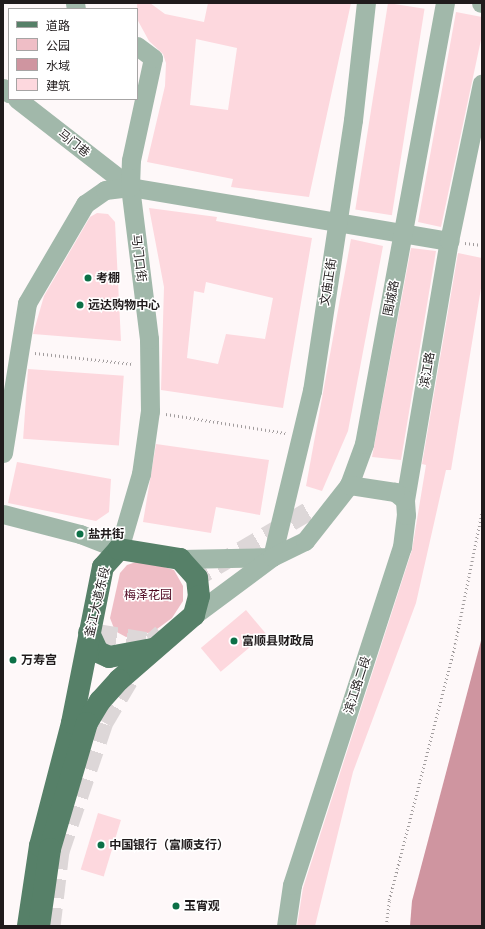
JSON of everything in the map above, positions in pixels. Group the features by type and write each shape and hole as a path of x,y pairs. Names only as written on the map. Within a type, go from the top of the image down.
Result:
{"main road":[{"path":"39,926 50,849 88,723 100,701 194,615 199,596 197,578 180,558 119,549"},
{"name":"釜江大道东段","path":"28,926 40,846 72,723 103,568 119,549"},
{"path":"89,633 98,652 109,657 159,646"}],"street":[{"name":"文庙正街","path":"272,557 302,435 337,224 366,3"},
{"name":"围城路","path":"272,557 305,541 350,485 364,444 404,234 445,3"},
{"name":"马门口街","path":"119,549 141,474 150,411 149,366 130,187 131,160 153,58 138,47"},
{"name":"滨江路","path":"405,500 449,241 482,83"},
{"name":"马门巷","path":"18,100 130,187"},
{"path":"3,453 27,303 85,204 105,190 130,187 337,224 449,241"},
{"path":"350,485 395,492 405,500"},
{"name":"滨江路二段","path":"286,926 292,885 402,547 405,500"},
{"path":"3,514 80,534 119,549"},
{"path":"180,558 272,557"},
{"path":"194,615 272,557"}],"path":[{"path":"18,352 149,366"},
{"path":"150,411 302,435"},
{"path":"386,926 389,900 455,644 482,511"}],"green space":[{"name":"梅泽花园","path":"142,560 174,570 183,586 183,601 172,618 153,632 126,637 115,631 110,618 120,573 127,565"}],"water":[{"path":"482,637 482,926 410,926 412,901"}],"building":[{"path":"137,3 150,3 165,14 204,22 208,3 351,3 309,197 231,187 233,179 147,162 165,86 166,63 163,54 149,41 138,21","holes":["196,39 237,48 228,110 190,105"]},
{"path":"388,3 425,9 392,215 355,209"},
{"path":"456,12 482,17 482,35 441,227 418,222"},
{"path":"149,208 217,217 216,221 312,238 283,408 161,390 164,287","holes":["206,282 273,298 265,339 226,334 218,364 187,358 194,291 204,293"]},
{"name":"远达购物中心","path":"97,213 108,214 115,222 121,341 33,334 44,296 90,217"},
{"path":"351,239 383,246 348,431 322,491 306,486"},
{"path":"411,248 436,251 401,460 372,457"},
{"path":"458,253 482,258 482,282 451,470 446,470 416,603 353,772 315,926 297,926 303,888 412,550 426,465 422,464"},
{"path":"28,369 124,376 119,446 23,439"},
{"path":"156,444 269,460 260,515 216,507 211,533 143,522"},
{"path":"17,462 111,479 109,512 96,521 8,503"},
{"name":"富顺县财政局","path":"246,610 266,634 221,672 201,648"},
{"name":"中国银行（富顺支行）","path":"98,813 121,820 104,876 81,869"}],"tunnel":[{"path":"191,580 308,511"},
{"path":"98,633 152,642 162,633"},
{"path":"51,926 60,851 104,722 133,673"}],"place":[{"name":"考棚","path":"88,278"},
{"name":"远达购物中心","path":"80,305"},
{"name":"盐井街","path":"80,534"},
{"name":"富顺县财政局","path":"234,641"},
{"name":"万寿宫","path":"13,660"},
{"name":"中国银行（富顺支行）","path":"101,845"},
{"name":"玉宵观","path":"176,906"}]}
